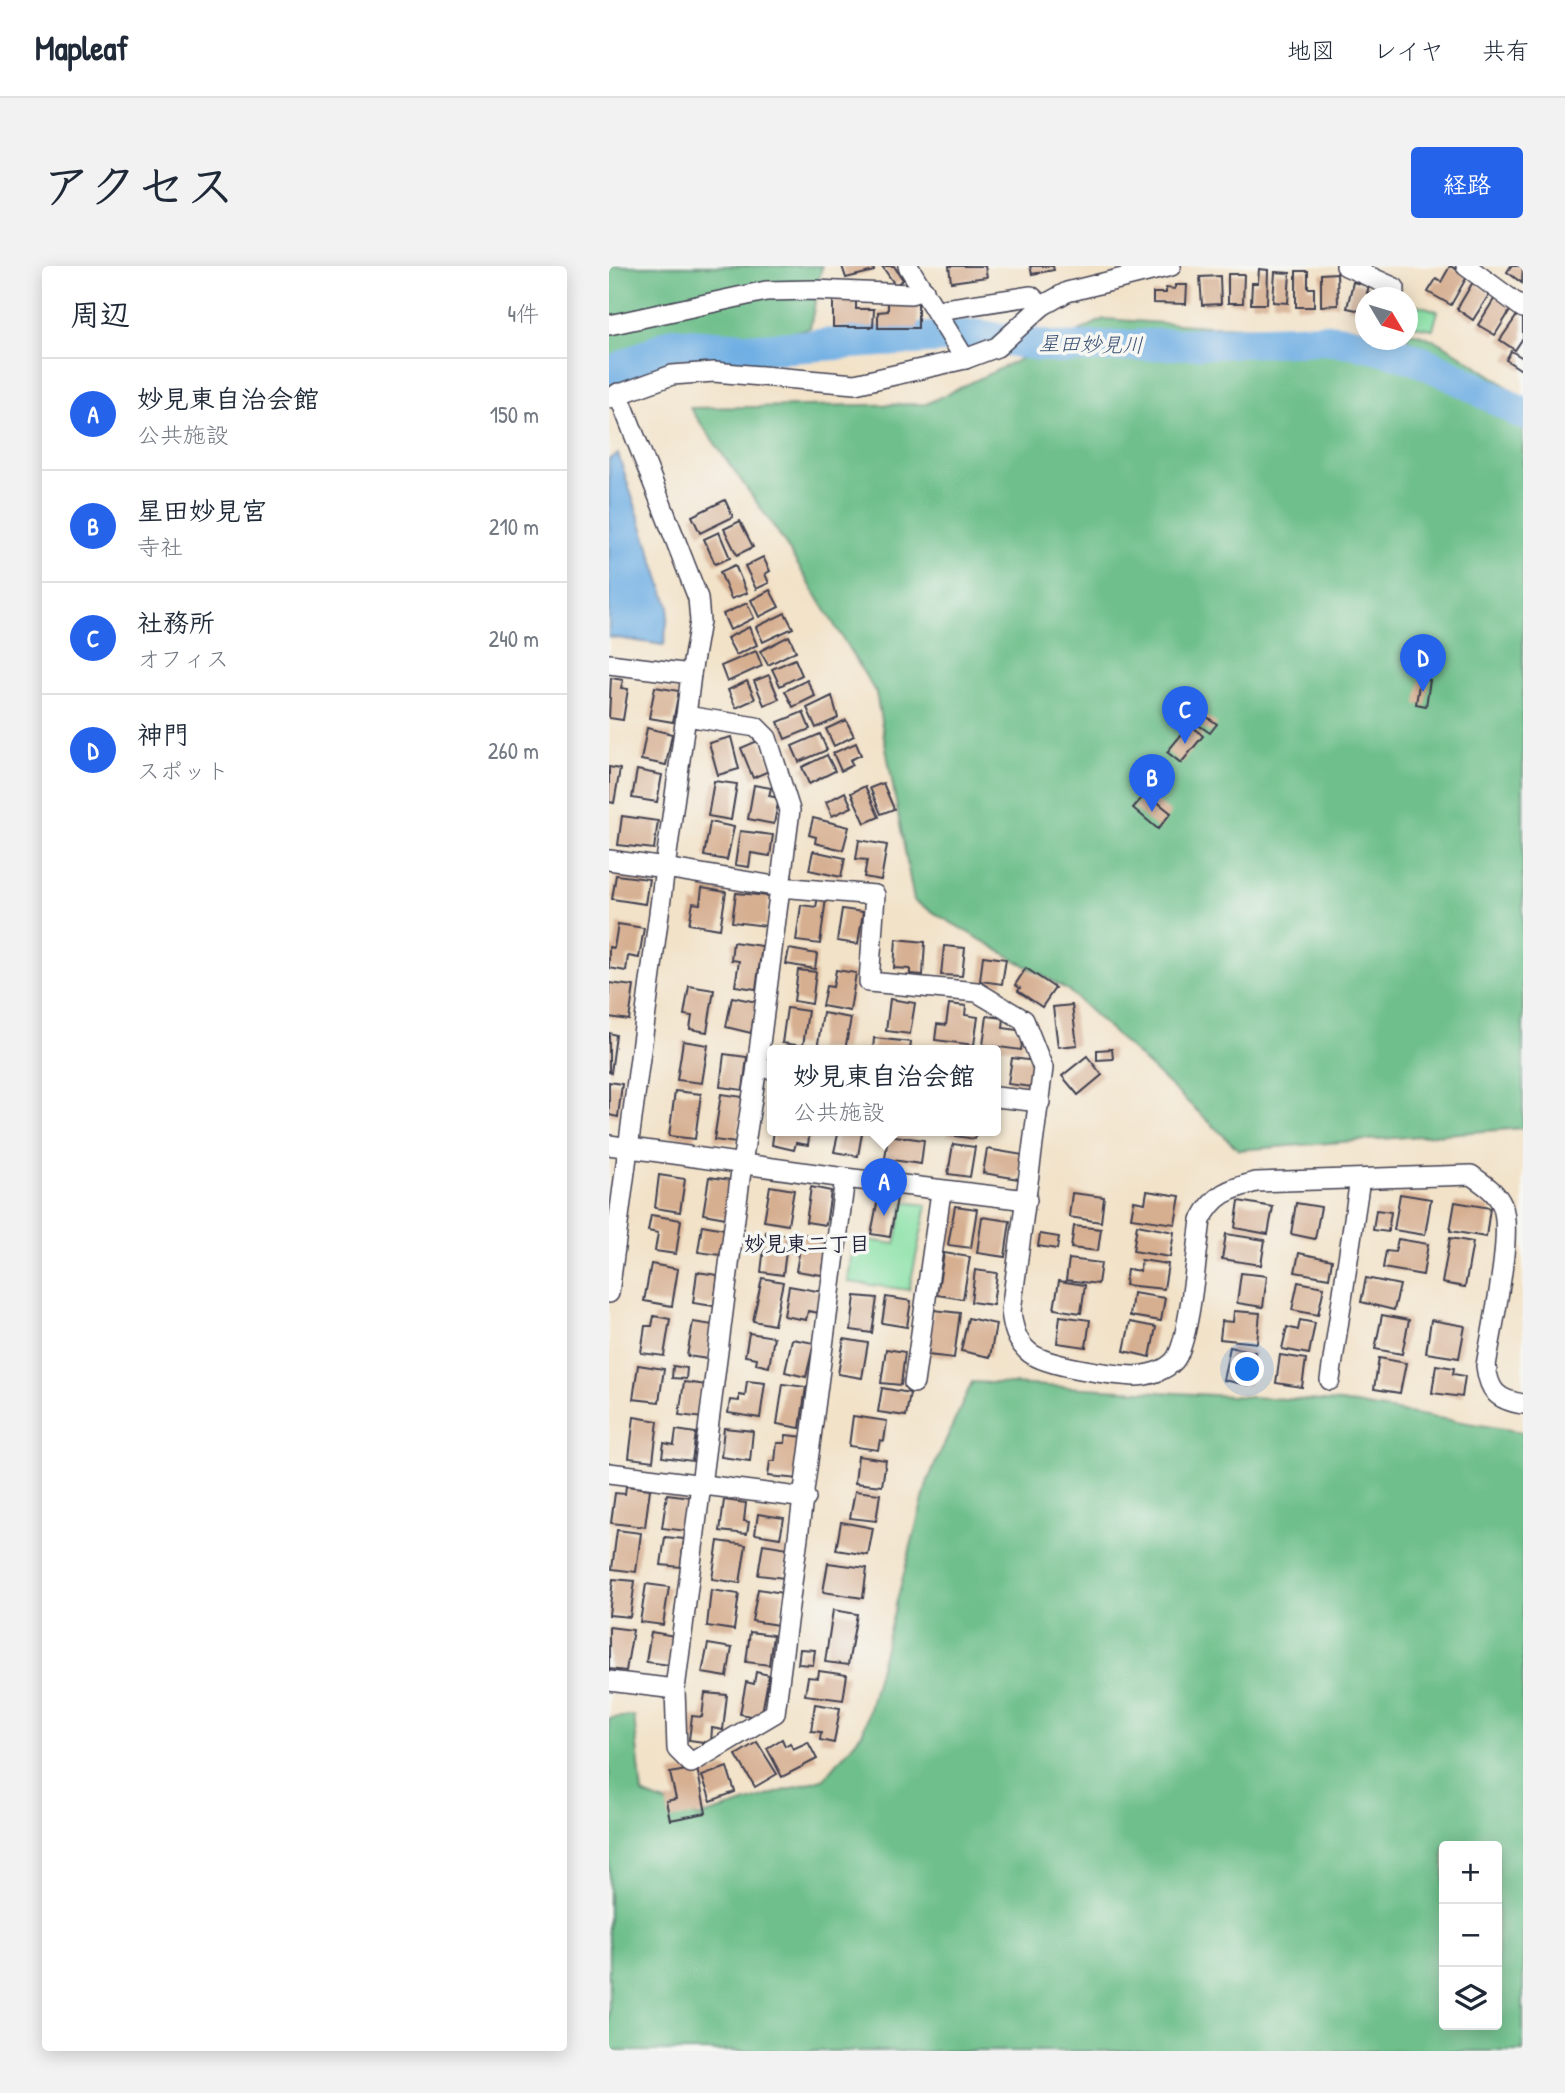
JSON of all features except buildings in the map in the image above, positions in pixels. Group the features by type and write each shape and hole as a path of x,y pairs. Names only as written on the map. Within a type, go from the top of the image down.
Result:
{"street":[{"path":"908,266 962,352"},
{"path":"609,1293 618,1146 665,867 691,674 701,621 698,598 614,395 672,375 714,372 855,384 962,352 997,347 1042,306 1067,292 1171,266"},
{"path":"1346,266 1393,287"},
{"path":"1466,266 1490,273 1520,301"},
{"path":"609,325 766,291 911,294 925,290"},
{"path":"942,317 1031,296 1042,306"},
{"path":"609,664 691,674"},
{"path":"686,716 756,727 767,738 790,810 780,887 765,1068 742,1163 675,1689 677,1749 691,1763 775,1713 806,1498 845,1178"},
{"path":"609,860 780,887 875,895 869,982 977,992 1024,1020 1043,1068 1011,1311 1014,1332 1028,1352 1047,1363 1136,1376 1159,1371 1175,1361 1184,1338 1201,1220 1210,1203 1226,1189 1256,1182 1471,1175 1491,1189 1502,1205 1505,1233 1486,1366 1488,1384 1500,1397 1523,1404"},
{"path":"1001,1098 1040,1102"},
{"path":"618,1146 941,1192 1027,1200"},
{"path":"1330,1380 1360,1179"},
{"path":"914,1383 941,1192"},
{"path":"609,1473 806,1498"},
{"path":"609,1681 675,1689"}],"green space":[{"path":"609,266 822,266 810,328 609,375"},
{"path":"1418,305 1438,311 1433,329 1418,327"},
{"path":"1104,319 1207,326 1355,329 1355,350 1418,350 1418,334 1450,349 1523,398 1523,1128 1239,1150 1069,991 914,901 876,693 779,534 690,408 926,404"},
{"path":"904,1202 927,1205 909,1290 848,1282 853,1238 895,1244"},
{"path":"972,1382 1341,1402 1523,1432 1523,2051 609,2051 609,1718 634,1716 642,1794 699,1817 825,1778 863,1732 928,1480"}],"water":[{"path":"618,454 669,607 664,645 609,637 609,459"}],"waterway":[{"name":"星田妙見川","path":"609,373 672,343 759,349 975,335 1058,348 1326,339 1381,348 1406,356 1452,375 1523,414"}],"place":[{"name":"神門","path":"1423,692"},
{"name":"社務所","path":"1185,744"},
{"name":"星田妙見宮","path":"1152,812"},
{"name":"妙見東自治会館","path":"884,1216"}],"district":[{"name":"妙見東二丁目","path":"807,1243"}]}
